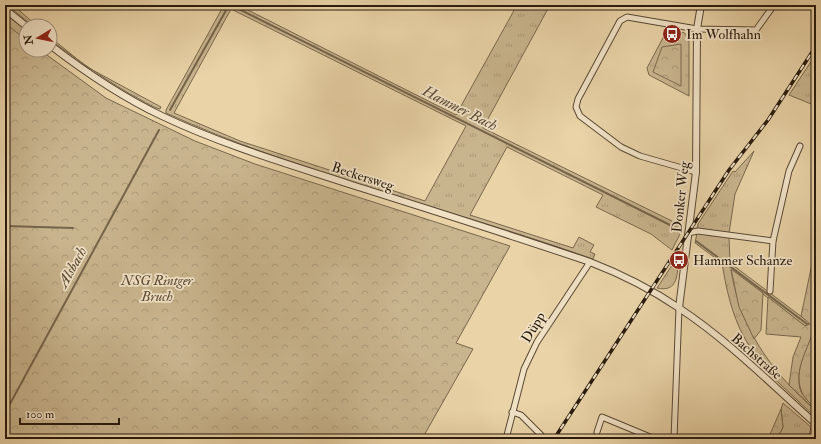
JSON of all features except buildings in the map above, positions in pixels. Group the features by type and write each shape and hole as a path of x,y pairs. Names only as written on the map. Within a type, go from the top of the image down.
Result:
{"street":[{"name":"Donker Weg","path":"674,439 679,308 696,172 697,29 701,5"},
{"path":"696,172 640,156 621,147 580,116 576,107 578,99 620,21 626,17 697,29 756,30 774,5"},
{"path":"5,9 18,20"},
{"name":"Beckersweg","path":"58,51 90,75 129,98 161,115 208,136 262,156 590,262 629,279 679,308"},
{"path":"770,291 773,241 789,171 800,146"},
{"path":"688,233 698,231 773,241"},
{"name":"Düpp","path":"506,439 524,369 537,342 590,262"},
{"name":"Bachstraße","path":"679,308 740,357 816,424"},
{"path":"512,412 522,415 541,434"},
{"path":"597,432 602,417 655,439"}],"green space":[{"path":"7,5 13,5 28,18 23,18"},
{"path":"224,5 238,5 456,115 517,5 550,5 483,128 680,225 680,234 672,250 651,234 596,207 603,195 507,147 470,215 573,248 579,237 594,245 590,252 595,254 593,259 271,155 166,113 166,110","holes":["231,9 466,126 425,201 240,141 174,113"]},
{"path":"5,14 18,24 18,36 5,25"},
{"name":"NSG Rintger Bruch","path":"5,23 18,34 18,58 51,58 106,98 195,141 255,164 510,246 456,343 473,349 422,439 5,439"},
{"path":"683,32 689,37 689,96 649,75 647,68 665,34 677,36"},
{"path":"58,44 79,61 58,46"},
{"path":"681,44 681,86 653,72 662,47"},
{"path":"816,54 816,106 789,95"},
{"path":"93,70 161,107 160,109 153,107"},
{"path":"754,151 735,194 729,233 697,228 698,224 733,171 735,172"},
{"path":"697,233 729,237 730,263 810,323 805,326 731,270 742,311 759,347 783,379 814,409 813,415 748,354 752,350 740,330 732,308 722,263 695,243"},
{"path":"816,245 817,293 815,322 811,339 799,371 801,392 814,409 789,385 793,357 801,337 766,334 768,297 805,326 810,324 801,316"},
{"path":"679,258 676,280 673,285 664,289 657,288 676,259"},
{"path":"731,269 763,293 761,330 754,339 739,307"},
{"path":"816,318 816,396 814,408 802,393 799,381 799,372"},
{"path":"783,403 811,427 808,439 777,439 783,427 781,409"},
{"path":"781,409 783,427 777,439 768,439"}],"waterway":[{"name":"Alsbach","path":"170,110 229,5"},
{"name":"Hammer Bach","path":"231,5 680,230"},
{"name":"Alsbach","path":"5,413 159,130"},
{"path":"5,226 73,228"},
{"name":"Hammer Bach","path":"696,241 807,324"}],"railway":[{"path":"554,439 729,170 768,120 816,46"}],"place":[{"name":"Im Wolfhahn","path":"672,34"},
{"name":"Hammer Schanze","path":"679,260"}]}
